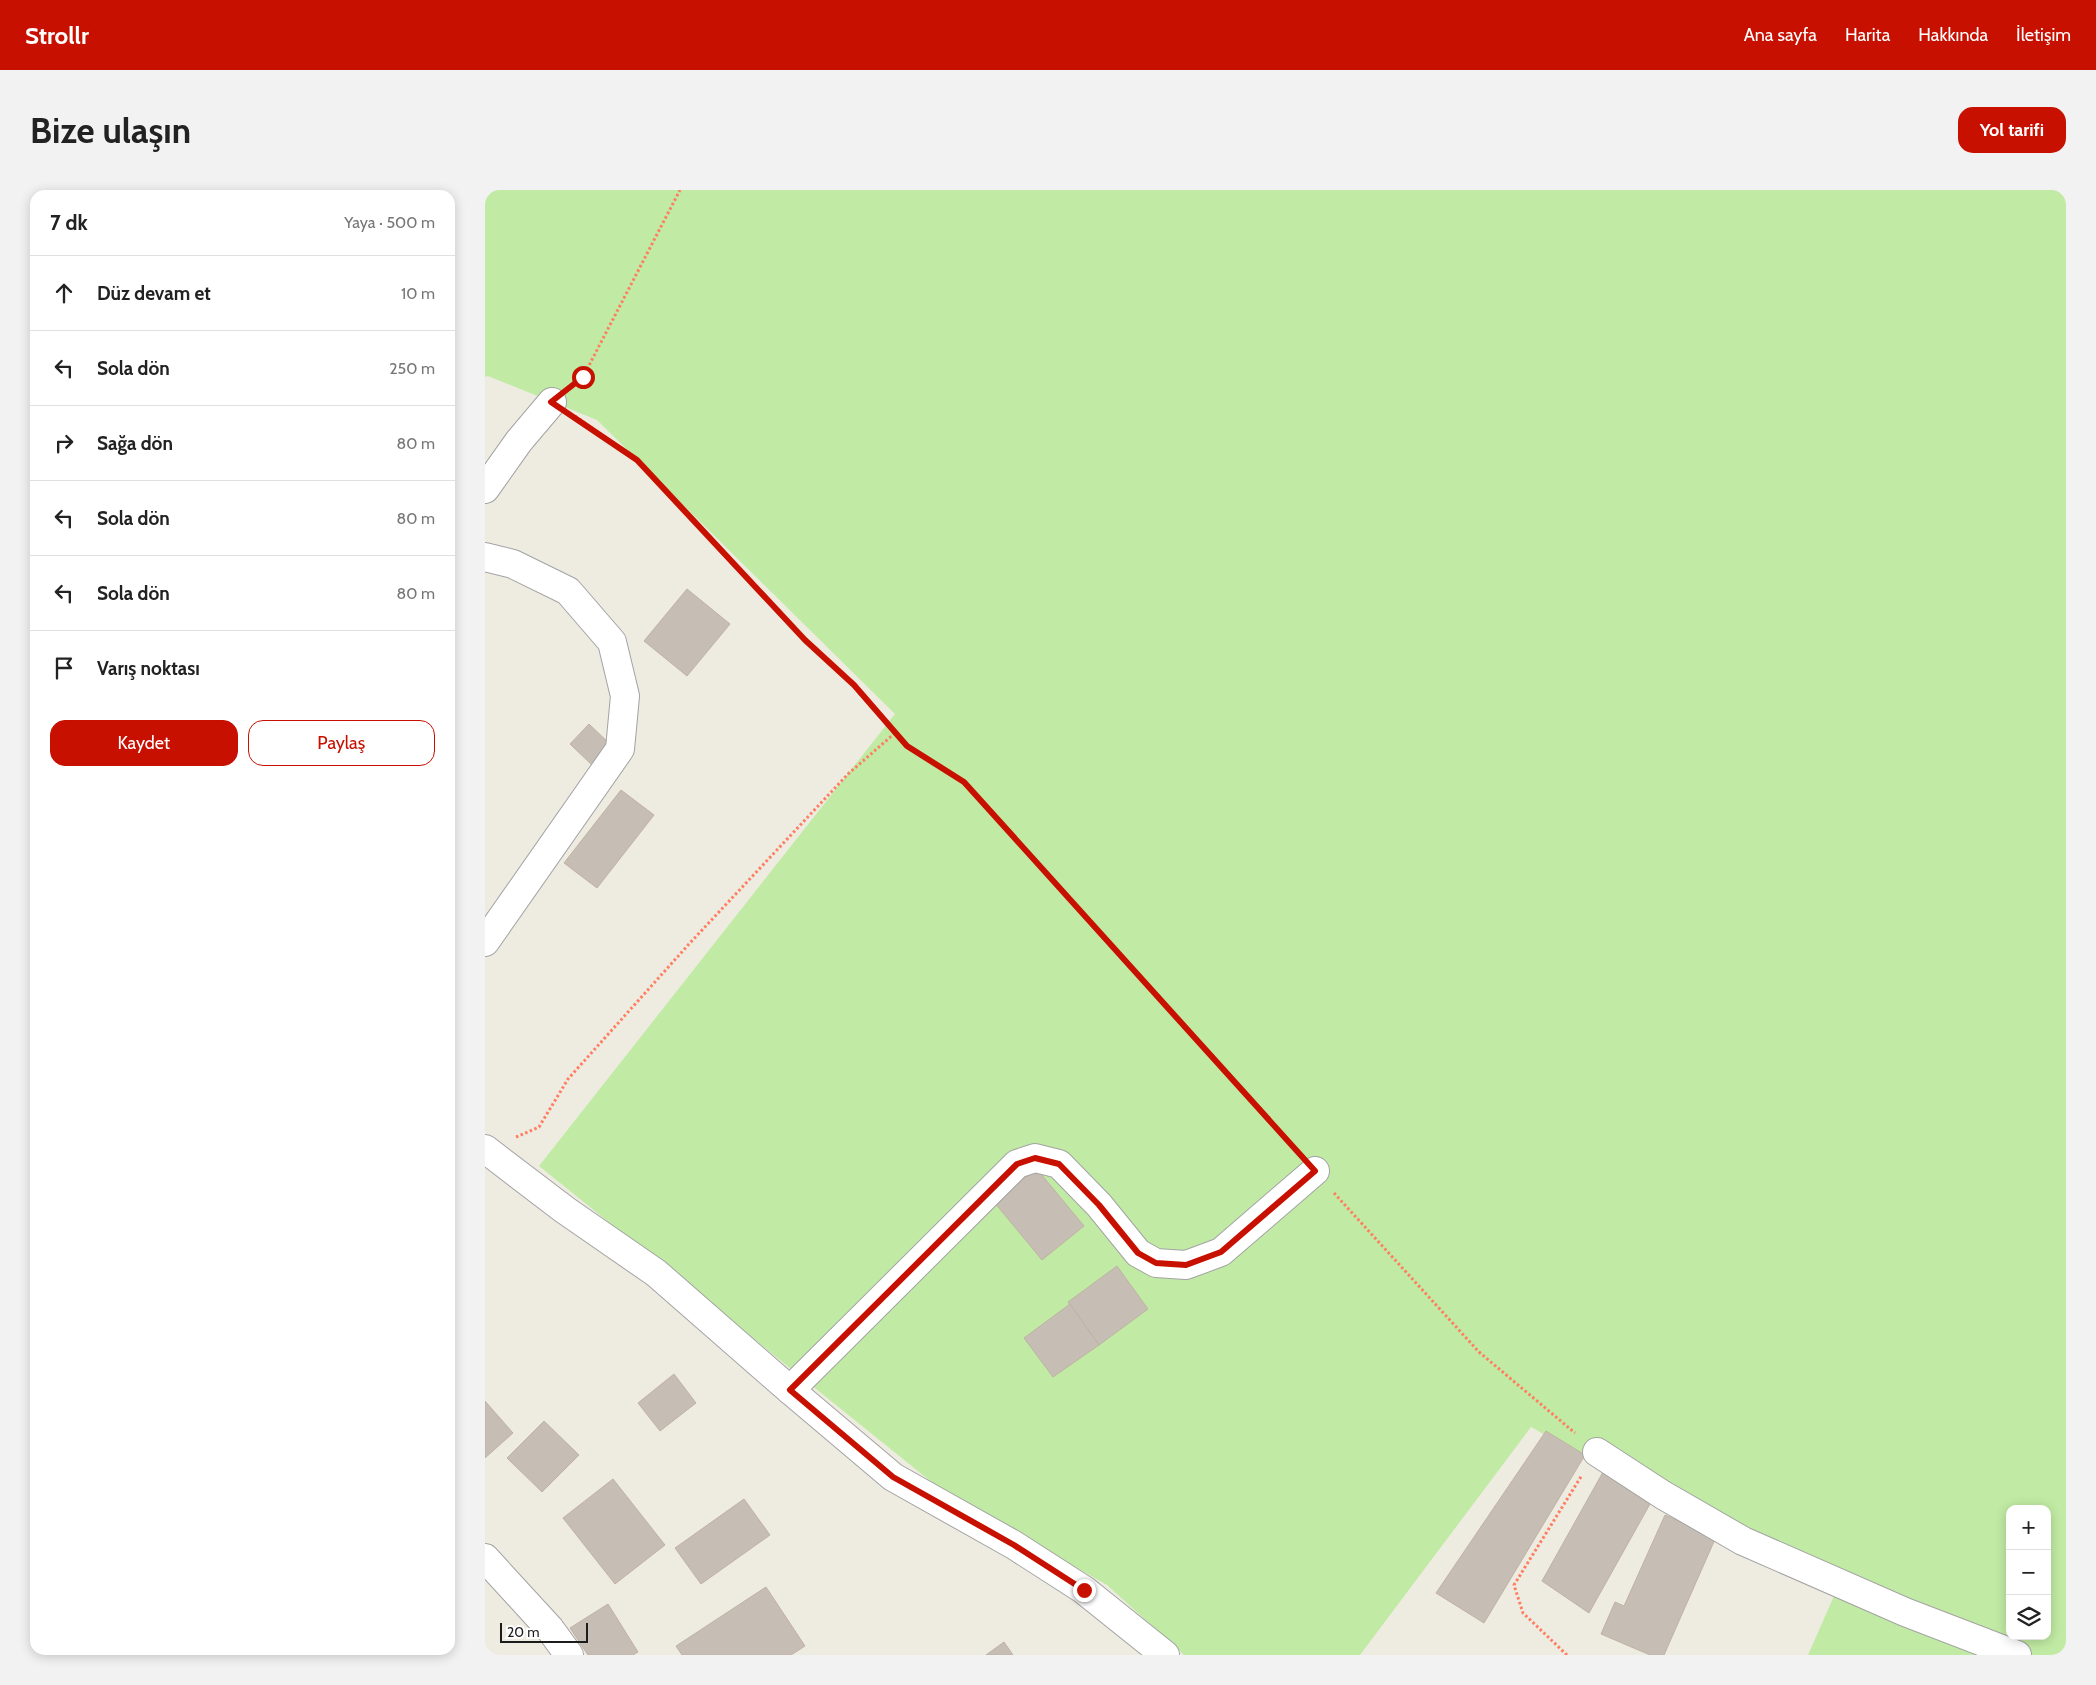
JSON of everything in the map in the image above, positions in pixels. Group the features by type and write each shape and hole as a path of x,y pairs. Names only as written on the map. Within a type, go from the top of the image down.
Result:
{"street":[{"path":"485,488 551,402"},
{"path":"485,558 513,564 569,591 612,642 625,696 620,749 485,942"},
{"path":"487,1150 565,1210 656,1273 893,1477 1014,1545 1084,1590 1165,1655"},
{"path":"790,1390 1017,1164 1035,1158 1059,1164 1099,1205 1138,1253 1156,1263 1186,1265 1221,1252 1315,1171"},
{"path":"1597,1452 1663,1495 1743,1541 1905,1612 2017,1655"},
{"path":"485,1558 550,1629 569,1655"}],"path":[{"path":"680,190 583,377 551,402 637,460 805,640 854,685 907,746 964,782 1479,1352 1597,1452 1514,1585 1523,1613 1567,1655"},
{"path":"487,1150 539,1127 568,1079 689,944 848,774 895,732"}],"green space":[{"path":"485,190 2066,190 2066,1655 1808,1655 1834,1596 1531,1427 1360,1655 1184,1655 1107,1585 944,1492 539,1166 895,714 597,420 488,376 485,377"}],"building":[{"path":"687,589 730,624 687,676 644,641"},
{"path":"589,724 611,745 592,765 570,744"},
{"path":"621,790 654,815 597,888 564,863"},
{"path":"1036,1168 1084,1226 1042,1260 994,1202"},
{"path":"1117,1266 1148,1309 1099,1345 1068,1302"},
{"path":"1070,1304 1099,1345 1053,1377 1024,1338"},
{"path":"674,1374 696,1403 660,1431 638,1403"},
{"path":"485,1401 513,1433 485,1458"},
{"path":"544,1421 579,1455 542,1492 507,1458"},
{"path":"1546,1431 1585,1455 1484,1623 1436,1593"},
{"path":"1603,1472 1650,1504 1589,1613 1542,1581"},
{"path":"613,1479 665,1545 615,1584 563,1518"},
{"path":"744,1499 770,1535 701,1584 675,1548"},
{"path":"1665,1515 1716,1537 1664,1655 1650,1655 1601,1634 1615,1602 1624,1606"},
{"path":"766,1587 805,1646 791,1655 682,1655 676,1646"},
{"path":"608,1604 638,1652 633,1655 588,1655 570,1628"},
{"path":"1004,1642 1013,1655 986,1655"}],"route":[{"path":"583,377 551,402 575,416 637,460 805,640 854,685 907,746 964,782 1315,1171 1221,1252 1186,1265 1156,1263 1138,1253 1099,1205 1059,1164 1035,1158 1017,1164 790,1390 893,1477 1014,1545 1084,1590"}]}
